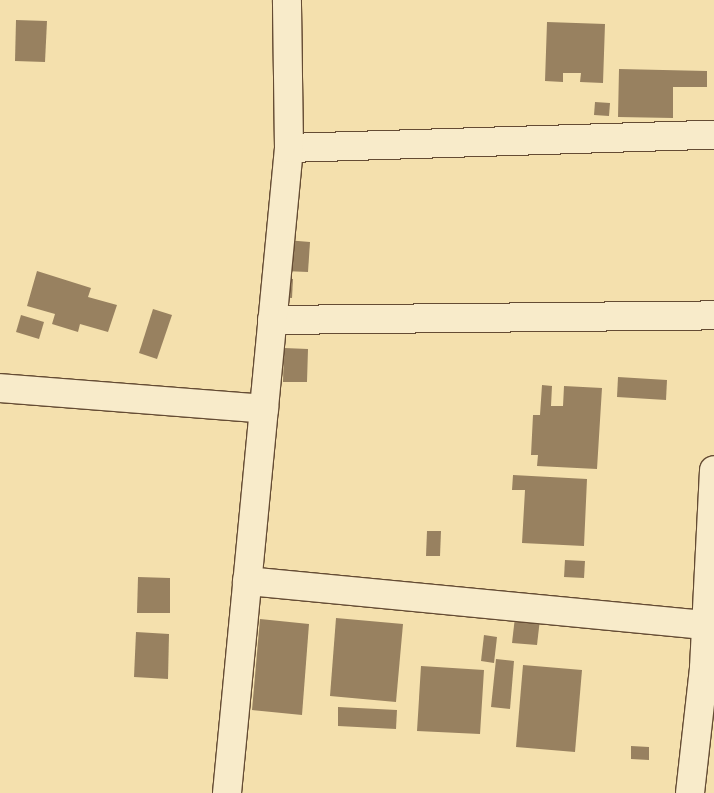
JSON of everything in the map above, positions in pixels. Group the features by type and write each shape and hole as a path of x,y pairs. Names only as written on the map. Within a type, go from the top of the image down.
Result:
{"street":[{"path":"227,793 289,148 287,0"},
{"path":"289,148 714,135"},
{"path":"272,320 714,315"},
{"path":"0,388 264,409"},
{"path":"690,793 709,668 706,625 714,470"},
{"path":"247,581 706,625"}],"building":[{"path":"16,20 47,21 45,62 15,61"},
{"path":"547,22 605,24 603,83 580,82 581,73 563,73 563,82 545,81"},
{"path":"619,69 707,71 707,87 673,87 673,118 618,117"},
{"path":"595,102 610,103 609,116 594,115"},
{"path":"286,240 310,242 308,272 284,271"},
{"path":"37,271 91,288 88,297 117,305 108,332 80,324 78,332 52,324 55,314 27,306"},
{"path":"280,278 293,279 292,298 278,297"},
{"path":"153,309 172,315 157,359 139,353"},
{"path":"21,315 44,322 39,339 16,332"},
{"path":"284,348 308,349 307,382 283,382"},
{"path":"618,377 667,380 666,400 617,397"},
{"path":"542,385 552,386 551,406 563,406 564,386 602,388 597,469 537,466 538,455 531,455 533,415 540,415"},
{"path":"513,475 587,479 584,546 522,543 525,490 512,490"},
{"path":"427,531 441,531 440,556 426,556"},
{"path":"565,560 585,561 584,578 564,577"},
{"path":"138,577 170,578 170,613 137,613"},
{"path":"515,617 540,619 537,645 512,643"},
{"path":"336,618 403,624 396,702 330,696"},
{"path":"260,619 309,624 302,715 252,710"},
{"path":"136,632 169,634 168,679 134,677"},
{"path":"484,635 497,637 494,663 481,661"},
{"path":"496,659 514,661 510,709 491,707"},
{"path":"523,665 582,670 575,752 516,747"},
{"path":"421,666 484,670 480,734 417,731"},
{"path":"338,707 397,710 396,729 338,726"},
{"path":"631,746 649,747 649,760 631,759"}]}
